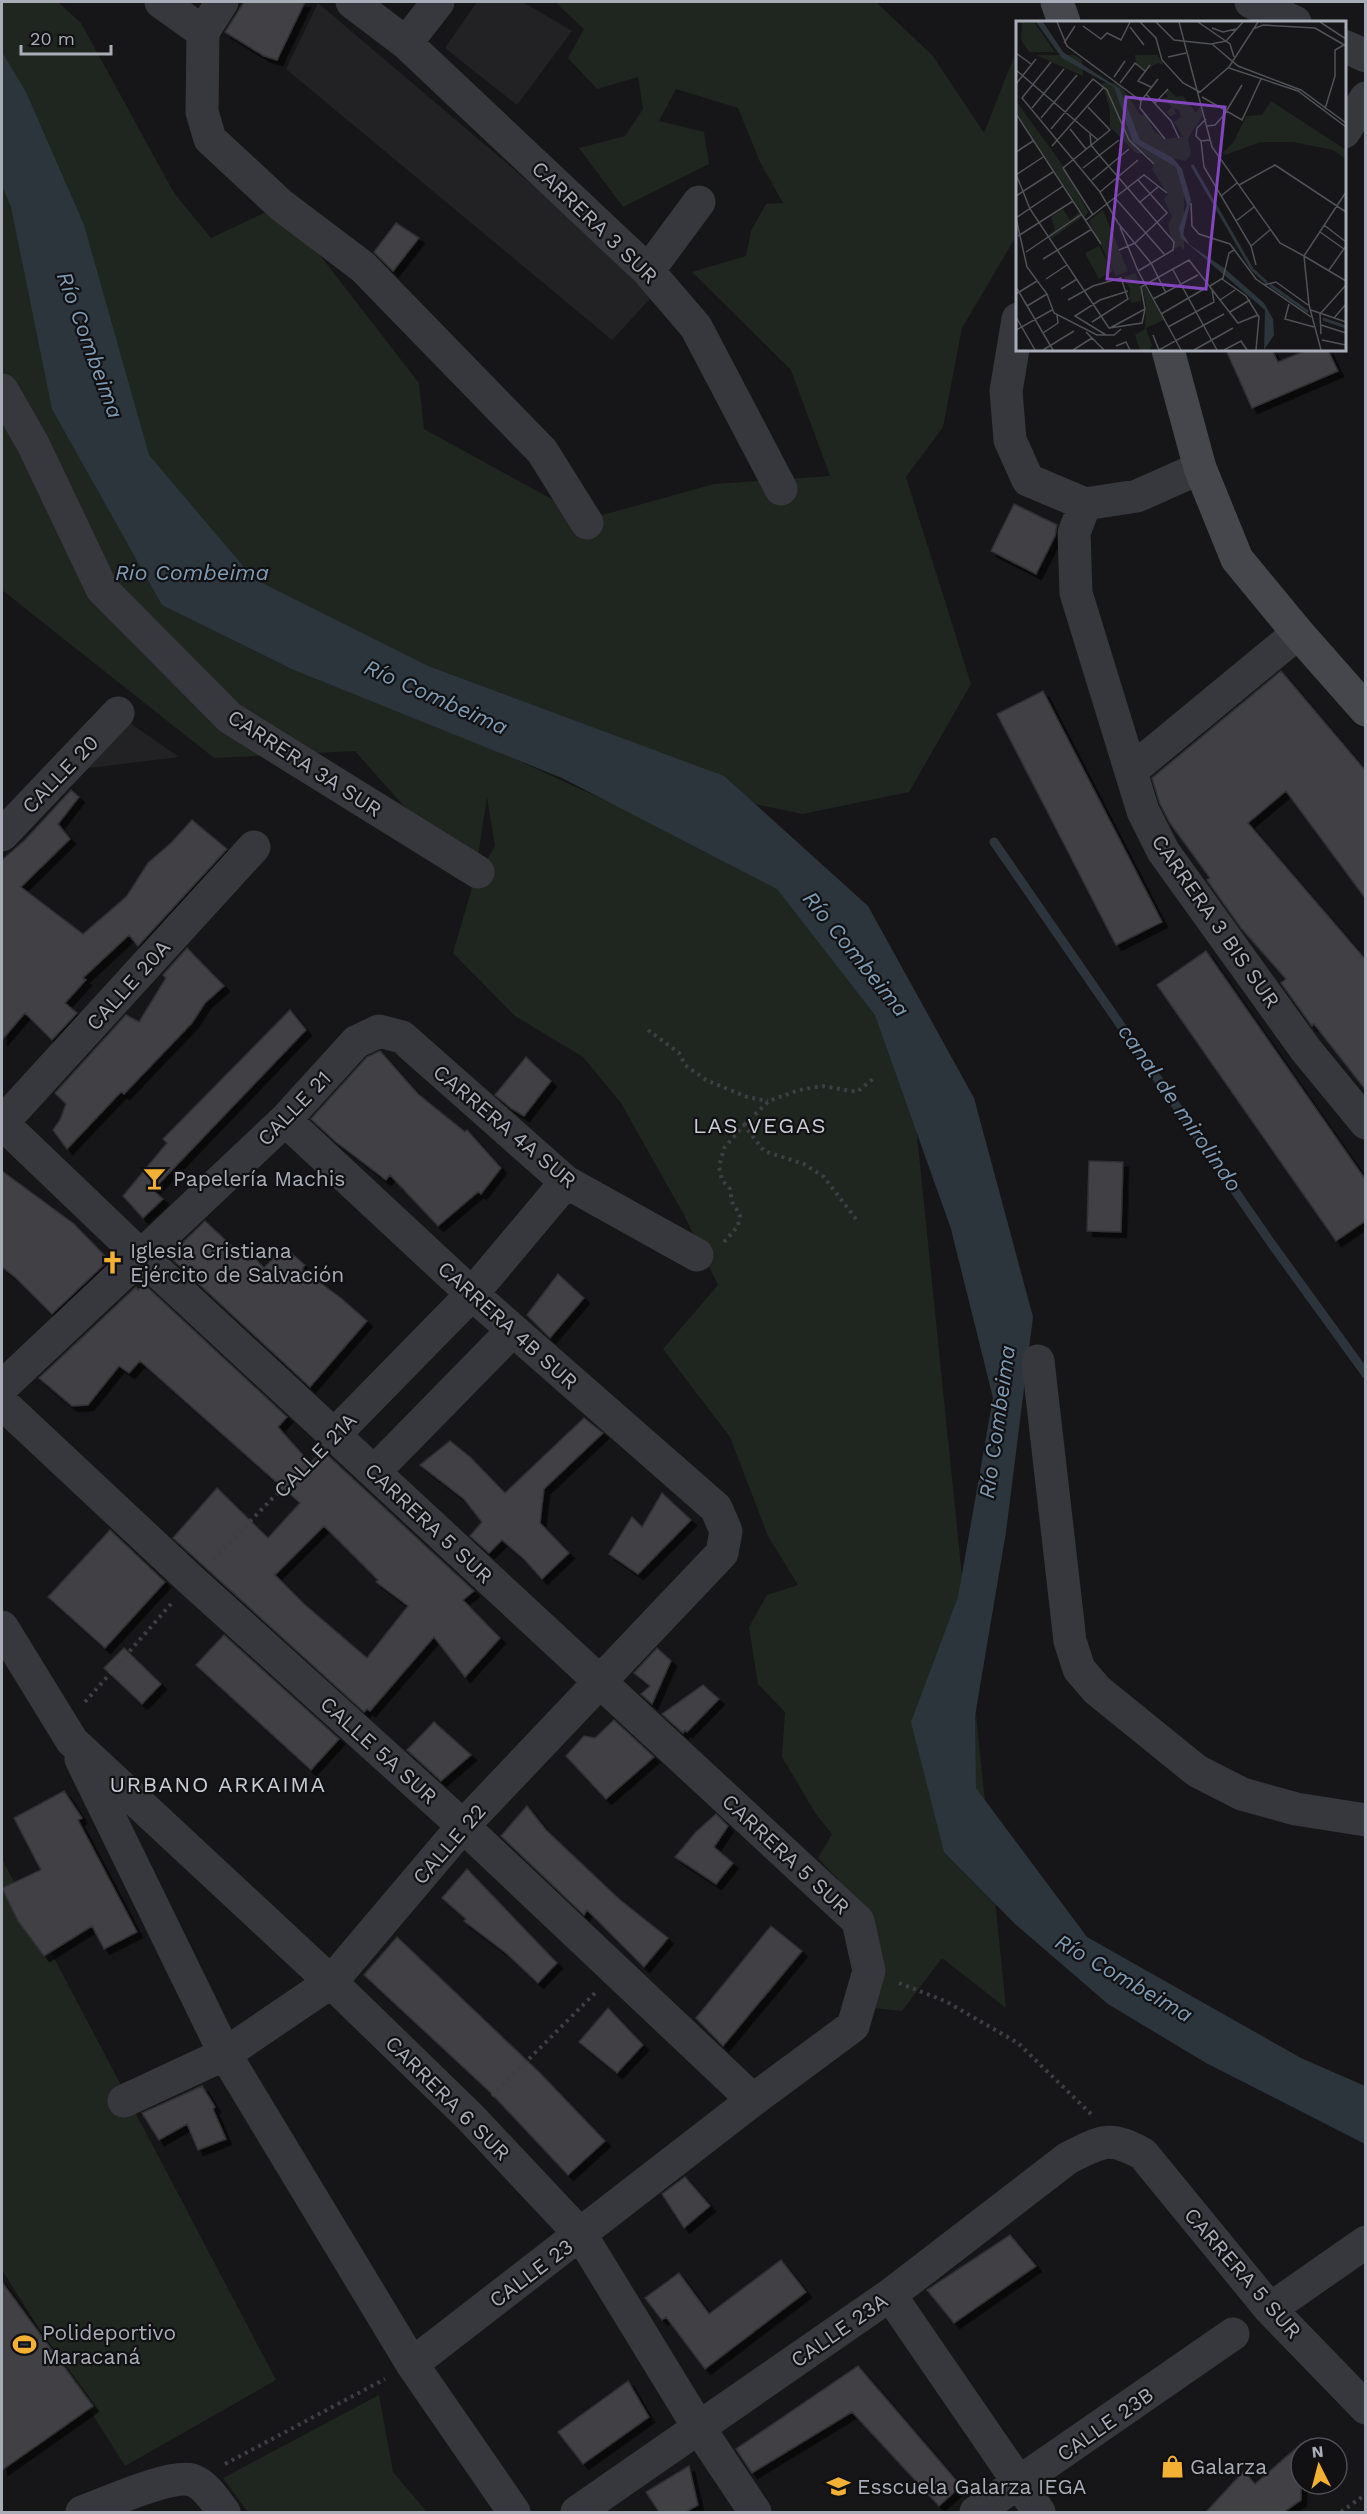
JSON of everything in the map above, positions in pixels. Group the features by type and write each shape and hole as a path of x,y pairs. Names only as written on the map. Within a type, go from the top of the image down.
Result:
{"street":[{"path":"161,2 203,32"},
{"path":"222,2 203,32 202,112 210,139 281,205 363,267 542,451 587,523"},
{"name":"CARRERA 3 SUR","path":"352,2 406,43 648,271 696,327 781,489"},
{"path":"406,43 438,2"},
{"path":"1057,2 1064,21"},
{"path":"1251,2 1293,21"},
{"path":"1346,47 1365,56"},
{"path":"1346,129 1365,98"},
{"path":"648,271 699,202"},
{"path":"1016,326 1006,391 1010,440 1028,480 1085,504 1137,496 1200,468"},
{"path":"1168,351 1200,468 1238,558 1298,633 1365,710"},
{"name":"CARRERA 3A SUR","path":"2,390 33,444 102,589 230,718 478,873"},
{"name":"CARRERA 3 BIS SUR","path":"1085,504 1074,533 1076,593 1143,811 1163,851 1306,1050 1365,1123"},
{"path":"1132,771 1298,633"},
{"name":"CALLE 20","path":"2,835 118,713"},
{"name":"CALLE 20A","path":"2,1123 254,847"},
{"name":"CALLE 21","path":"2,1387 285,1120 356,1042 379,1031"},
{"name":"CARRERA 4A SUR","path":"379,1031 402,1037 566,1182 709,1250"},
{"name":"CARRERA 4B SUR","path":"285,1120 472,1294 716,1508 726,1531"},
{"name":"CARRERA 5 SUR","path":"2,1123 141,1256 858,1922"},
{"name":"CALLE 21A","path":"334,1435 472,1294 566,1182"},
{"path":"374,1472 513,1330"},
{"path":"1038,1361 1070,1641 1079,1669 1097,1690 1197,1771 1242,1794 1296,1809 1365,1820"},
{"name":"CALLE 5A SUR","path":"2,1403 192,1581 463,1826 753,2100"},
{"name":"CALLE 22","path":"124,2101 225,2055 332,1982 463,1826 722,1553 726,1531"},
{"name":"CARRERA 6 SUR","path":"2,1627 68,1734 225,2055 412,2364 514,2512"},
{"name":"CARRERA 6 SUR","path":"68,1734 332,1982 470,2117 581,2235 699,2428 755,2512"},
{"name":"CALLE 23","path":"412,2364 753,2100 854,2026 869,1971 858,1922"},
{"name":"CARRERA 5 SUR","path":"1109,2143 1143,2154 1270,2309 1365,2408"},
{"name":"CALLE 23A","path":"577,2512 890,2295 1068,2158 1109,2143"},
{"path":"1270,2309 1365,2242"},
{"path":"890,2295 1039,2512"},
{"name":"CALLE 23B","path":"976,2512 1233,2334"},
{"path":"82,2512 177,2480 193,2480 209,2493 224,2512"}],"path":[{"path":"648,1030 678,1053 685,1065 706,1080 747,1097 769,1101"},
{"path":"709,1250 738,1226 740,1215 732,1202 730,1189 722,1180 719,1167 724,1148 744,1125 769,1101 799,1090 824,1086 857,1092 874,1078"},
{"path":"744,1125 764,1152 804,1164 824,1177 859,1223"},
{"name":"CALLE 21A","path":"68,1734 192,1581 334,1435"},
{"path":"470,2117 617,1971"},
{"path":"869,1971 945,2001 1018,2043 1109,2143"},
{"path":"193,2480 412,2364"},
{"path":"1341,2512 1365,2494"}],"shaded area":[{"path":"2,2 58,2 81,23 174,193 211,238 281,205 419,383 424,429 588,519 714,484 830,476 791,370 692,272 746,256 751,231 766,204 783,203 760,162 738,108 676,89 659,121 704,132 709,164 623,207 579,148 625,136 643,109 638,77 597,89 568,58 584,29 555,2 876,2 933,56 984,133 1016,52 1016,237 962,328 943,427 906,477 971,684 909,792 803,814 497,751 609,802 793,894 907,1037 1006,2008 942,1958 902,2011 873,2008 870,1914 818,1858 832,1834 816,1814 782,1757 785,1712 758,1684 749,1627 767,1595 798,1585 768,1536 730,1437 663,1349 718,1285 684,1215 621,1103 583,1057 515,1016 453,953 473,884 355,751 214,758 2,590","holes":["487,797 495,846 474,882"]},
{"path":"477,2 523,2 572,31 517,105 445,48"},
{"path":"318,3 657,291 612,340 286,69"},
{"path":"127,721 179,757 82,769"},
{"path":"2,1859 276,2380 125,2466 2,2270"},
{"path":"379,2395 393,2472 427,2512 248,2512 223,2478"}],"water":[{"name":"Rio Combeima","path":"2,52 26,92 84,225 149,455 254,579 428,666 724,776 868,906 974,1098 1033,1317 1006,1532 975,1716 976,1788 1087,1937 1301,2058 1365,2086 1365,2144 1206,2063 1108,2004 1015,1924 944,1852 911,1722 958,1597 993,1398 951,1229 875,1015 777,889 562,778 294,670 162,605 52,409 11,207 2,185"}],"building":[{"path":"244,2 305,2 277,60 264,56 225,32"},
{"path":"396,223 419,238 393,271 374,252"},
{"path":"1226,351 1272,351 1278,362 1305,351 1328,351 1338,371 1252,408"},
{"path":"1014,504 1057,525 1055,536 1036,574 991,551"},
{"path":"1281,671 1365,770 1365,898 1286,791 1248,823 1365,959 1365,1089 1314,1024 1312,1026 1281,983 1286,979 1241,928 1207,880 1210,878 1170,823 1160,804 1152,778"},
{"path":"1043,691 1162,922 1116,945 997,714"},
{"path":"71,790 79,797 58,824 70,839 21,887 83,934 127,896 148,863 192,820 227,849 138,946 129,935 83,978 86,980 65,1003 77,1013 52,1040 25,1013 2,1040 2,860 25,840"},
{"path":"187,948 224,986 205,1003 192,1023 124,1094 121,1092 67,1149 53,1130 66,1104 55,1093 126,1015 139,1022 166,978 163,975"},
{"path":"1206,951 1365,1179 1365,1221 1336,1241 1157,985"},
{"path":"290,1010 306,1030 153,1190 163,1199 143,1218 123,1196 167,1143 163,1139"},
{"path":"380,1051 418,1094 465,1132 467,1130 501,1168 481,1194 478,1192 438,1226 390,1175 386,1180 336,1142 311,1119 367,1057"},
{"path":"526,1057 551,1081 524,1116 495,1095"},
{"path":"1089,1161 1123,1162 1121,1232 1087,1231"},
{"path":"2,1171 74,1224 109,1260 52,1314 2,1267"},
{"path":"205,1221 248,1261 253,1256 264,1268 284,1247 305,1265 302,1269 367,1321 310,1387 172,1259 174,1258 170,1255"},
{"path":"558,1274 584,1298 550,1338 527,1315"},
{"path":"144,1284 287,1417 278,1427 310,1463 323,1451 474,1591 463,1600 500,1638 465,1677 434,1637 370,1711 367,1709 364,1712 173,1538 217,1488 268,1538 300,1503 140,1361 129,1373 119,1366 88,1405 72,1406 39,1378 136,1287 138,1290","holes":["324,1526 378,1580 376,1582 408,1606 367,1658 304,1604 275,1575"]},
{"path":"584,1418 603,1433 544,1489 540,1523 569,1553 542,1579 502,1540 489,1553 470,1536 482,1522 464,1499 420,1465 450,1441 470,1457 505,1493"},
{"path":"662,1493 691,1520 638,1574 609,1554 632,1517 642,1527"},
{"path":"110,1530 165,1582 105,1648 48,1597"},
{"path":"224,1635 339,1739 311,1770 196,1665"},
{"path":"124,1648 161,1684 142,1704 104,1668"},
{"path":"657,1648 671,1661 652,1704 641,1694 650,1686 634,1673"},
{"path":"703,1685 719,1699 687,1732 685,1730 683,1733 662,1714"},
{"path":"614,1720 654,1757 606,1799 566,1756 584,1736 595,1738"},
{"path":"434,1722 471,1755 441,1781 407,1750"},
{"path":"64,1791 82,1818 78,1820 137,1932 104,1949 92,1926 44,1956 18,1921 2,1888 41,1870 14,1818"},
{"path":"527,1806 546,1830 619,1899 668,1938 644,1967 587,1910 584,1915 501,1836"},
{"path":"716,1814 728,1826 714,1847 733,1863 716,1884 675,1857 696,1832"},
{"path":"467,1869 557,1963 538,1983 506,1953 464,1921 466,1919 442,1898"},
{"path":"771,1926 802,1951 723,2046 696,2018"},
{"path":"397,1937 539,2072 605,2141 568,2175 490,2092 364,1975"},
{"path":"608,2008 643,2045 617,2073 579,2042"},
{"path":"202,2086 215,2107 213,2109 226,2139 198,2150 187,2124 159,2140 142,2113"},
{"path":"685,2177 710,2206 684,2228 662,2194"},
{"path":"1010,2235 1036,2266 954,2323 927,2290"},
{"path":"781,2260 806,2292 705,2369 666,2317 662,2320 645,2298 679,2273 709,2314"},
{"name":"Polideportivo Maracaná","path":"2,2282 93,2406 2,2470"},
{"path":"858,2366 961,2486 939,2506 852,2412 752,2473 736,2449"},
{"path":"628,2381 649,2417 583,2464 558,2432"},
{"path":"1289,2454 1289,2496 1301,2496 1301,2500 1284,2512 1206,2512 1244,2471 1255,2484"},
{"path":"689,2466 698,2505 686,2512 659,2512 646,2492"}],"waterway":[{"name":"canal de mirolindo","path":"994,842 1271,1243 1366,1374"}],"place":[{"name":"Papelería Machis","path":"155,1178"},
{"name":"Iglesia Cristiana Ejército de Salvación","path":"112,1262"},
{"name":"Polideportivo Maracaná","path":"24,2344"},
{"name":"Galarza","path":"1172,2466"},
{"name":"Esscuela Galarza IEGA","path":"839,2486"}],"district":[{"name":"LAS VEGAS","path":"760,1125"},
{"name":"URBANO ARKAIMA","path":"218,1784"}],"water label":[{"name":"Río Combeima","path":"90,345"},
{"name":"Río Combeima","path":"436,697"},
{"name":"Río Combeima","path":"856,954"},
{"name":"Río Combeima","path":"997,1422"},
{"name":"Río Combeima","path":"1124,1978"}]}
